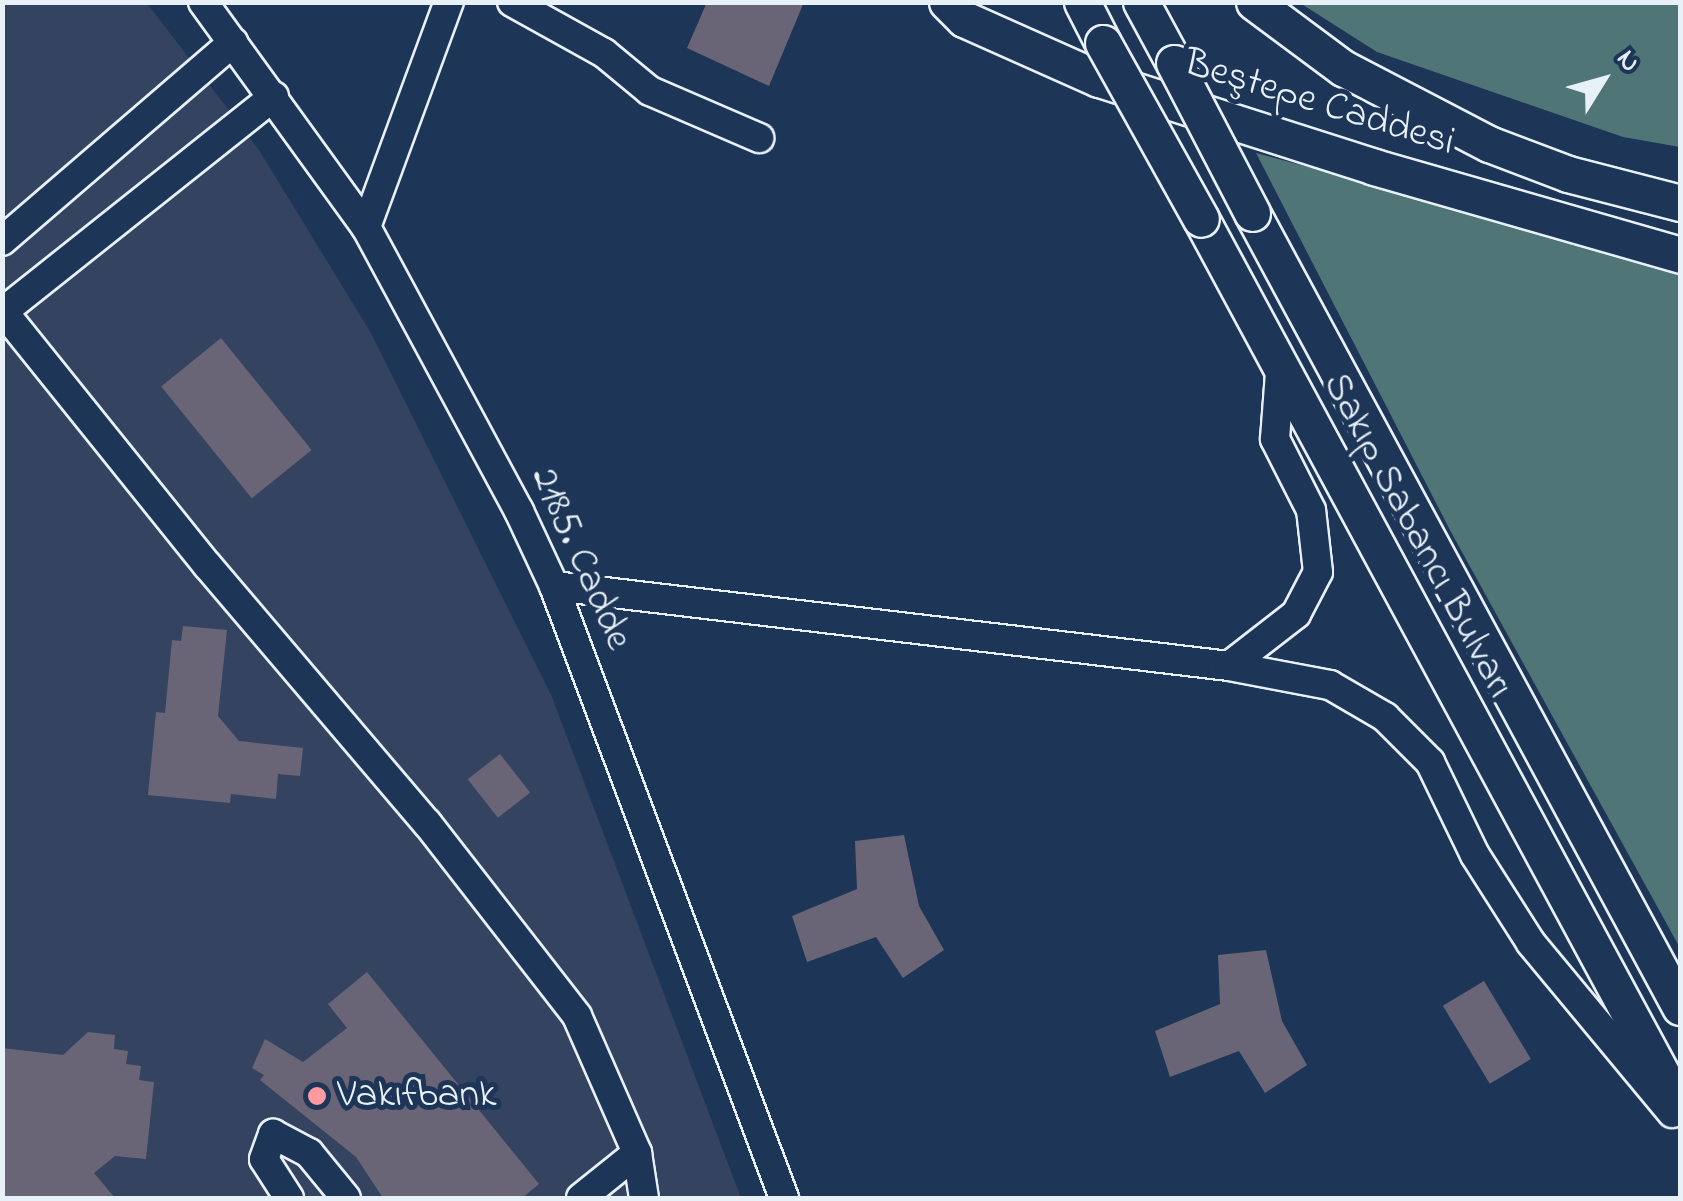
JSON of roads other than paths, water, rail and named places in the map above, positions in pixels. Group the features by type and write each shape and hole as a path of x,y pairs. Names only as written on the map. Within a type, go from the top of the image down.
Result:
{"main road":[{"name":"Beştepe Caddesi","path":"947,2 964,20 1099,79 1374,167 1680,255"},
{"name":"Sakıp Sabancı Bulvarı","path":"1082,2 1680,1108"},
{"name":"Sakıp Sabancı Bulvarı","path":"1141,2 1680,1007"},
{"name":"Beştepe Caddesi","path":"1254,2 1342,68 1489,144 1568,174 1680,202"}],"street":[{"name":"2185. Cadde","path":"203,2 366,227 554,586 784,1198"},
{"path":"366,227 449,2"},
{"path":"512,2 604,53 650,91 759,138"},
{"path":"2,241 234,42"},
{"path":"274,96 3,311 208,566 428,823 577,1016 637,1154 644,1198"},
{"path":"1229,666 1296,614 1318,572 1311,510 1275,439 1280,373"},
{"path":"554,586 1229,666 1330,685 1385,717 1430,762 1475,856 1531,942 1680,1123"},
{"path":"289,1198 264,1159 273,1134 309,1153 346,1198"},
{"path":"581,1198 637,1154"}],"place":[{"name":"Vakıfbank","path":"317,1096"}]}
